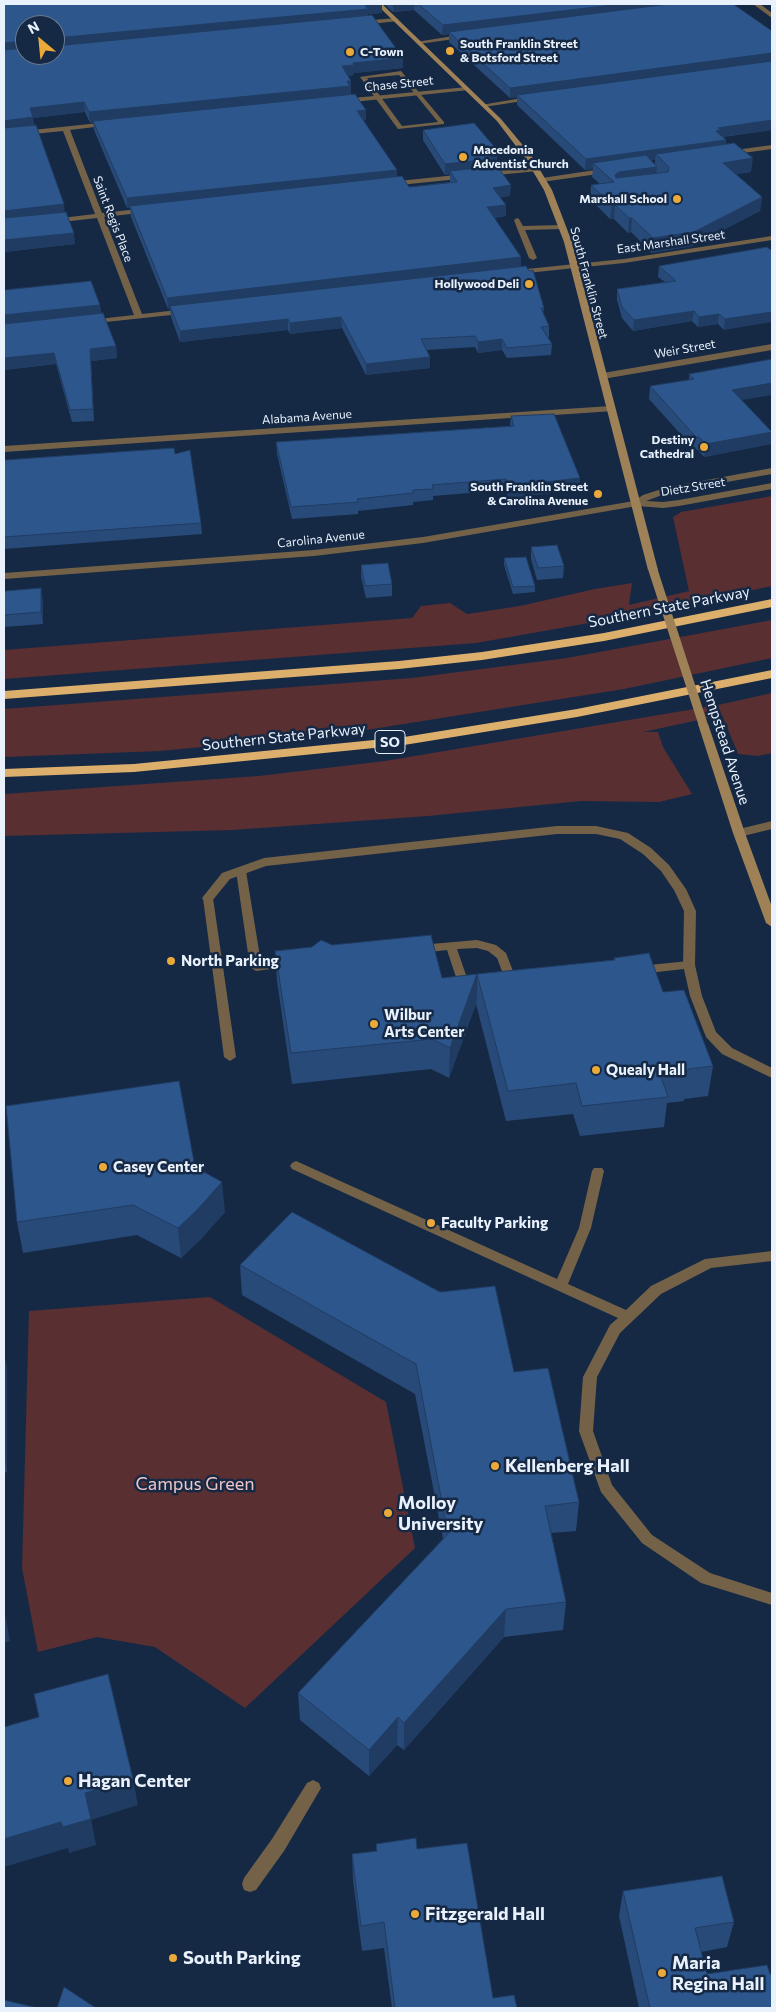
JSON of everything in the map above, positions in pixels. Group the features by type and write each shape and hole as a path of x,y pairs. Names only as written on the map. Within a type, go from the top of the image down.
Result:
{"highway":[{"name":"Southern State Parkway","path":"4,695 379,666 482,656 596,638 772,603"},
{"name":"Southern State Parkway","path":"4,773 134,768 387,743 577,713 772,674"}],"main road":[{"name":"South Franklin Street","path":"379,4 499,120 548,190 574,266 653,570"},
{"name":"Hempstead Avenue","path":"653,570 739,833 772,922"}],"street":[{"path":"756,4 772,16"},
{"path":"354,24 396,20"},
{"path":"419,42 473,35"},
{"name":"Chase Street","path":"339,102 468,89"},
{"path":"484,105 546,97"},
{"path":"4,135 115,124"},
{"name":"Saint Regis Place","path":"66,129 139,317"},
{"path":"724,154 772,147"},
{"path":"542,180 621,168"},
{"path":"382,185 535,169"},
{"path":"42,222 158,209"},
{"name":"East Marshall Street","path":"509,273 624,261 772,238"},
{"path":"81,323 197,310"},
{"name":"Weir Street","path":"603,376 772,347"},
{"name":"Alabama Avenue","path":"4,449 611,409"},
{"name":"Dietz Street","path":"637,503 646,497 668,490 772,471"},
{"name":"Dietz Street","path":"637,503 663,505 772,486"},
{"name":"Carolina Avenue","path":"4,576 314,553 423,540 637,503"},
{"path":"739,833 772,825"},
{"path":"208,898 226,876 264,862 558,830 596,830 624,836 646,851 665,868 680,889 690,911 690,965 696,996 710,1034 727,1051 744,1062 772,1073"}],"lane":[{"path":"401,73 418,94 442,124 400,128 363,77 401,73"},
{"path":"517,220 533,258"},
{"path":"520,228 562,227"},
{"path":"241,871 256,966 301,962"},
{"path":"208,898 230,1056"},
{"path":"405,951 477,944 492,948 502,956 516,983 499,985"},
{"path":"452,946 461,977 472,984 485,985"},
{"path":"625,972 690,965"},
{"path":"296,1166 628,1317"},
{"path":"561,1286 585,1228 598,1171"},
{"path":"772,1256 709,1264 656,1290 615,1329 590,1377 586,1431 606,1488 646,1539 706,1578 772,1599"},
{"path":"250,1884 278,1845 313,1788"}],"green space":[{"path":"772,496 772,586 623,617 476,643 4,679 4,650 412,618 421,606 450,603 467,614 520,606 595,589 632,583 629,605 689,591 673,517 681,512"},
{"path":"772,620 772,658 624,689 347,733 160,751 4,757 4,709 412,678 567,658"},
{"path":"772,693 772,753 758,756 738,754 722,715 643,732 658,732 663,747 692,794 659,802 581,801 428,816 233,830 4,836 4,794 259,776 385,761 718,705"},
{"name":"Campus Green","path":"210,1297 386,1402 415,1548 245,1708 155,1647 97,1637 38,1652 22,1568 29,1311"}],"building":[{"path":"4,4 373,4 365,5 368,9 65,37 65,15 15,15 15,42 4,43"},
{"path":"418,4 621,4 443,25"},
{"path":"669,4 733,4 772,31 772,53 510,88 449,32"},
{"path":"372,15 403,58 353,63 354,65 342,66 351,81 347,81 350,86 89,112 84,102 30,108 33,117 4,121 4,50 15,49 15,65 65,65 65,45"},
{"path":"772,61 772,120 718,128 721,130 716,131 726,140 586,159 517,95"},
{"path":"355,94 366,110 357,111 397,170 127,198 93,121"},
{"path":"474,123 498,151 487,152 492,159 445,164 423,130"},
{"path":"36,125 64,204 4,211 4,128"},
{"path":"734,143 753,158 723,163 762,197 694,232 653,238 632,218 629,218 615,205 612,205 591,185 614,182 593,163 646,155 657,167 619,172 615,175 616,178 668,172 669,167 656,154"},
{"path":"497,166 511,185 493,188 506,205 487,207 521,257 167,298 130,206 402,176 409,187 457,182 450,171"},
{"path":"66,212 74,233 4,240 4,218"},
{"path":"767,247 772,250 772,312 725,319 719,314 699,317 694,311 634,320 622,307 617,289 676,281 659,266"},
{"path":"526,266 529,271 533,270 544,308 541,308 549,326 541,327 552,344 507,348 502,339 478,342 475,336 421,339 430,357 366,364 341,317 290,323 288,319 180,331 170,306"},
{"path":"91,281 100,305 4,315 4,290"},
{"path":"103,313 116,346 90,349 93,409 70,410 54,353 4,358 4,324"},
{"path":"772,359 772,383 732,390 772,432 706,444 699,437 696,437 650,386 694,379 689,374"},
{"path":"554,414 580,478 509,486 506,479 432,485 433,489 413,490 413,493 357,499 358,502 291,507 276,442 514,426 511,416"},
{"path":"174,448 175,454 190,450 201,523 4,537 4,460"},
{"path":"557,545 564,566 538,568 531,547"},
{"path":"526,557 535,586 513,587 504,558"},
{"path":"388,563 392,584 365,586 361,565"},
{"path":"41,588 41,612 4,615 5,591"},
{"name":"Wilbur Arts Center","path":"431,935 442,978 477,974 450,1048 432,1039 291,1053 275,951 312,947 321,940 332,945"},
{"name":"Quealy Hall","path":"649,953 663,992 684,990 713,1066 660,1074 668,1097 582,1106 576,1083 508,1091 477,974 615,960 614,958"},
{"name":"Casey Center","path":"179,1081 195,1167 222,1182 178,1228 133,1205 17,1222 6,1106"},
{"name":"Kellenberg Hall","path":"292,1212 440,1292 495,1286 514,1372 548,1368 579,1502 545,1506 566,1602 506,1609 404,1723 398,1717 369,1750 298,1693 448,1534 416,1364 240,1265"},
{"name":"Hagan Center","path":"108,1674 133,1779 85,1793 91,1819 63,1827 61,1822 4,1839 4,1727 39,1717 34,1694"},
{"name":"Fitzgerald Hall","path":"416,1838 417,1849 467,1843 493,1998 514,1995 517,2008 395,2008 384,1922 361,1926 352,1854 377,1851 376,1844"},
{"name":"Maria Regina Hall","path":"722,1876 734,1922 695,1928 707,1974 767,1965 770,1974 772,1974 772,2008 650,2008 623,1891"},
{"path":"64,1987 96,2008 57,2008"},
{"path":"4,2000 38,2008 4,2008"}],"place":[{"name":"South Franklin Street & Botsford Street","path":"450,51"},
{"name":"C-Town","path":"350,52"},
{"name":"Macedonia Adventist Church","path":"463,157"},
{"name":"Marshall School","path":"677,199"},
{"name":"Hollywood Deli","path":"529,284"},
{"name":"Destiny Cathedral","path":"704,447"},
{"name":"South Franklin Street & Carolina Avenue","path":"598,494"},
{"name":"North Parking","path":"171,961"},
{"name":"Wilbur Arts Center","path":"374,1024"},
{"name":"Quealy Hall","path":"596,1070"},
{"name":"Casey Center","path":"103,1167"},
{"name":"Faculty Parking","path":"431,1223"},
{"name":"Kellenberg Hall","path":"495,1466"},
{"name":"Molloy University","path":"388,1513"},
{"name":"Hagan Center","path":"68,1781"},
{"name":"Fitzgerald Hall","path":"415,1914"},
{"name":"South Parking","path":"173,1958"},
{"name":"Maria Regina Hall","path":"662,1973"}]}
